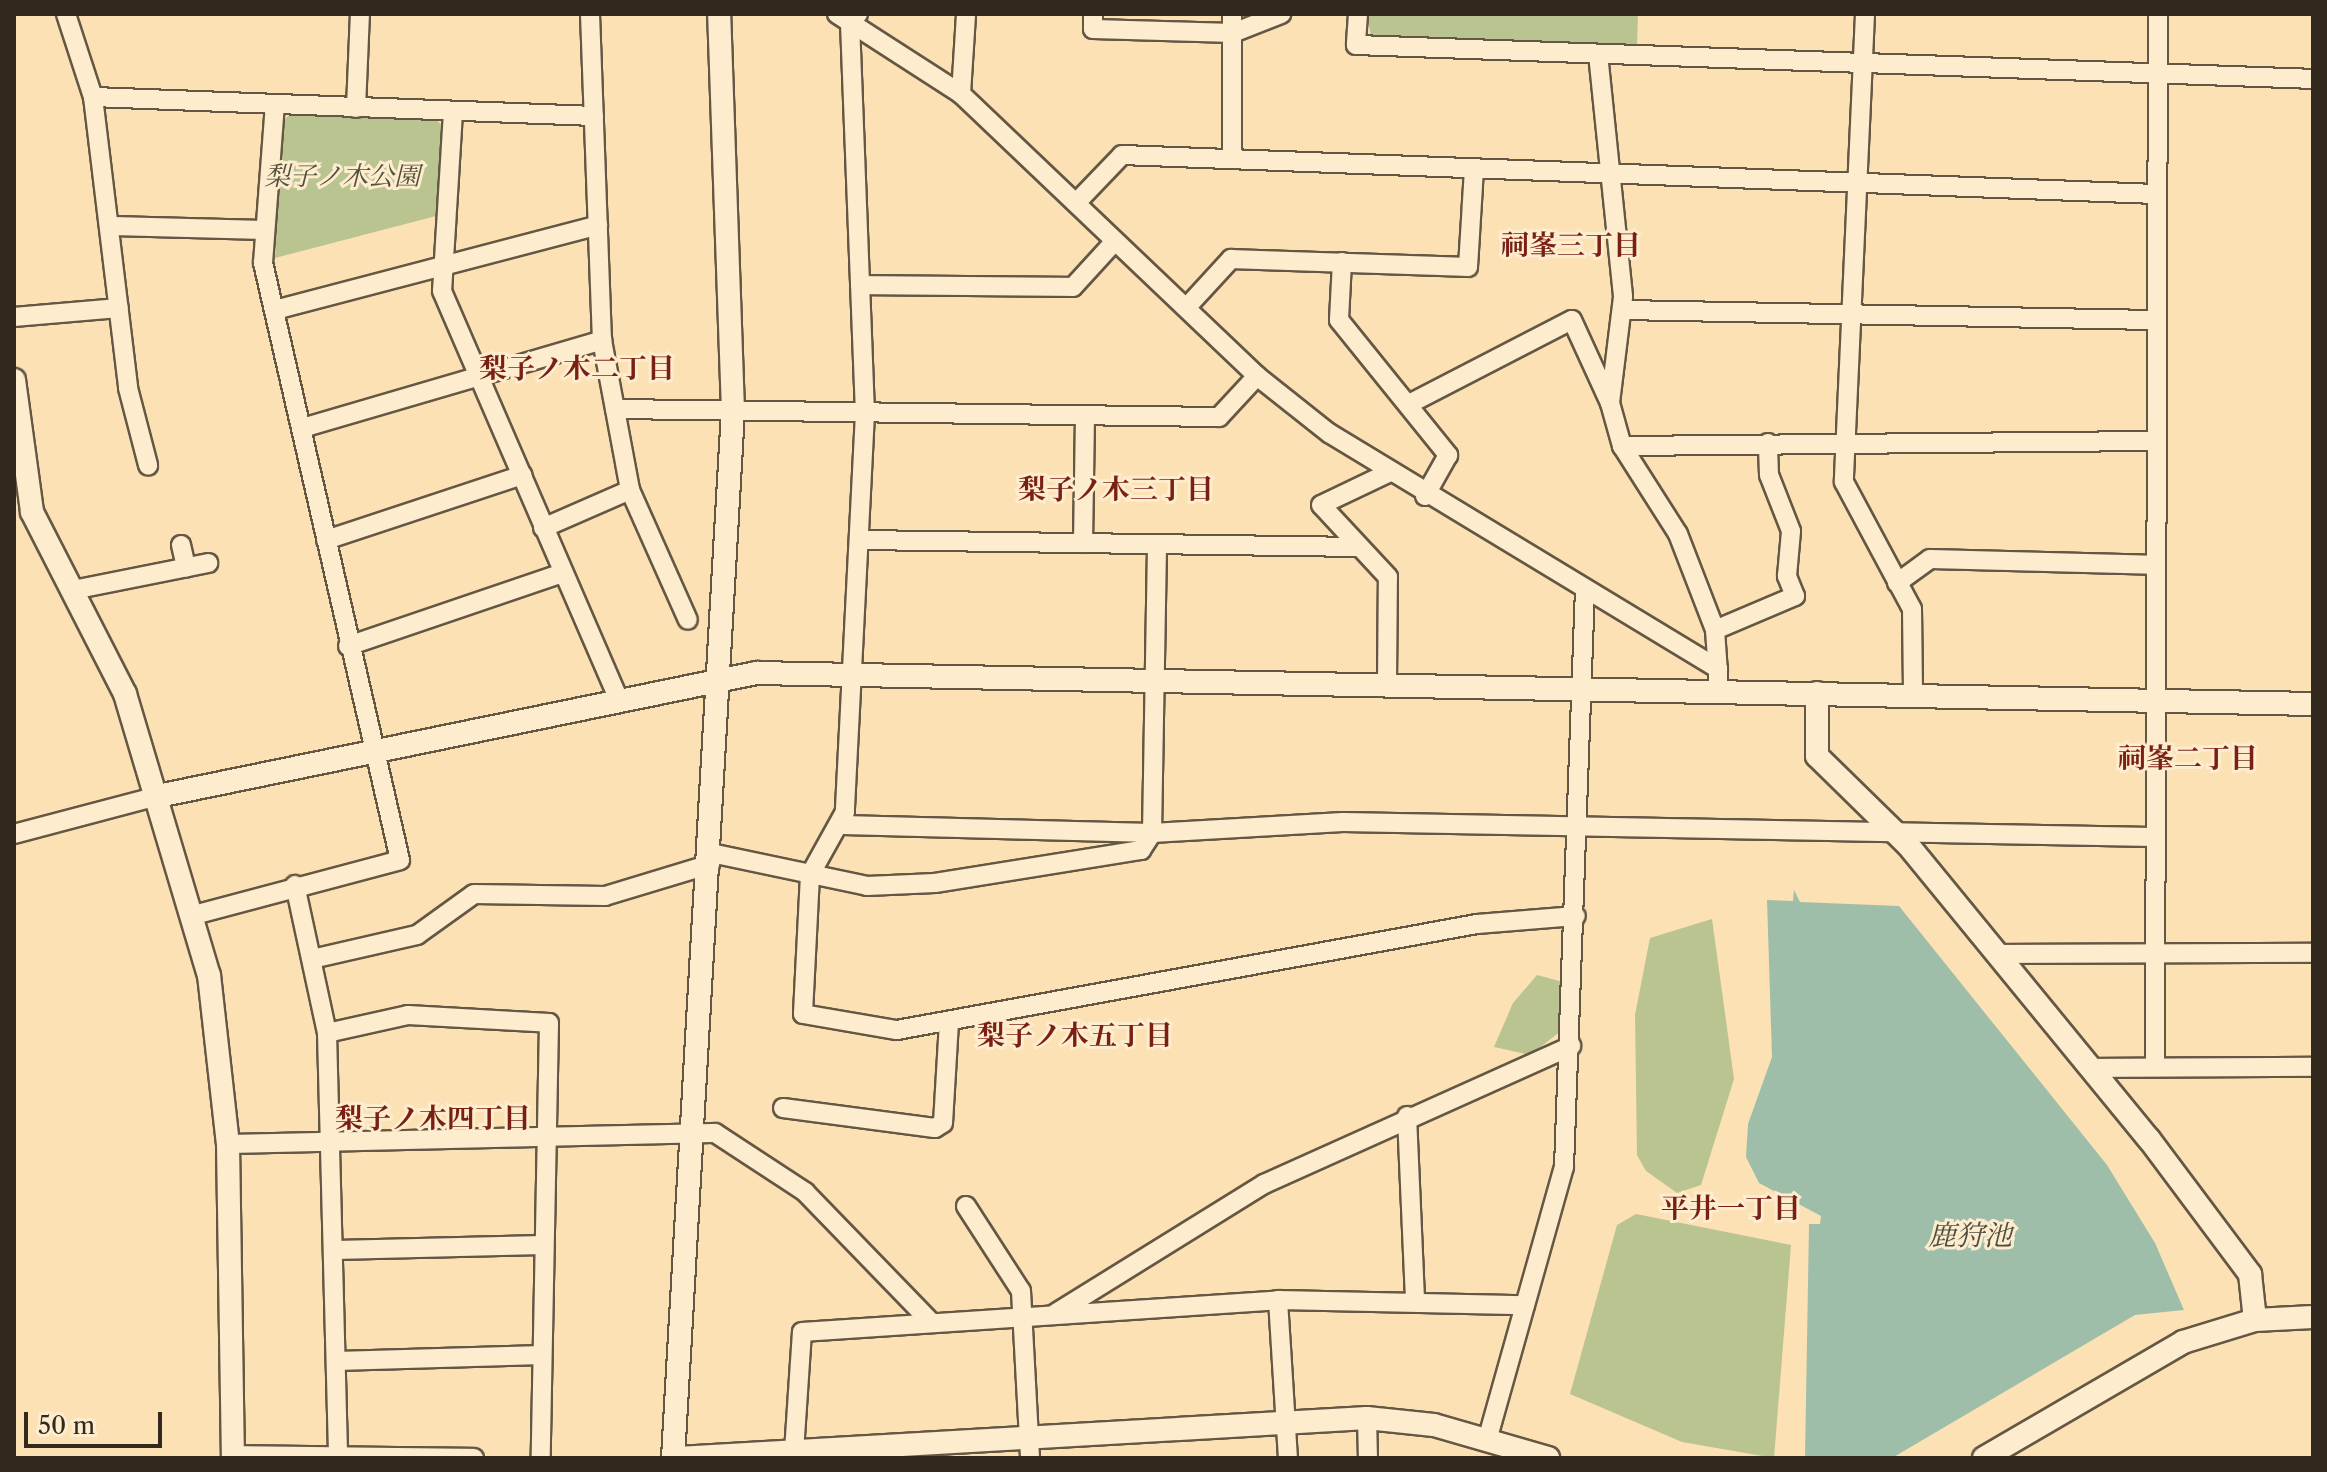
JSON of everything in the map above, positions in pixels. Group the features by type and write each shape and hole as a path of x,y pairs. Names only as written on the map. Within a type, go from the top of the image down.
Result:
{"street":[{"path":"66,14 93,97 112,226 119,308 148,465"},
{"path":"356,108 360,14"},
{"path":"590,14 602,340 630,490 688,620"},
{"path":"719,14 733,411 722,675 690,1134 675,1458 1030,1447 1285,1419 1367,1418 1488,1437 1548,1458"},
{"path":"961,94 966,14"},
{"path":"1093,14 1093,29 1233,33 1281,14"},
{"path":"1232,14 1232,158"},
{"path":"1358,14 1356,45 2313,79"},
{"path":"1865,14 1844,482 1912,609 1913,695"},
{"path":"2155,1067 2153,441 2158,14"},
{"path":"848,17 961,94 1257,376 1388,473 1585,590 1718,680"},
{"path":"848,17 865,413 860,540 843,825 810,875 803,1014 897,1030 1477,924 1576,916"},
{"path":"1598,54 1613,174 1623,310 1610,403"},
{"path":"93,97 594,116"},
{"path":"194,915 295,885 400,860 376,750 348,646 263,263 275,104"},
{"path":"453,112 442,267 450,315 523,475 562,573 618,697"},
{"path":"1076,203 1122,155 2154,194"},
{"path":"1186,308 1231,259 1468,267 1474,169"},
{"path":"275,310 598,225"},
{"path":"112,226 265,230"},
{"path":"860,285 1073,287 1115,241"},
{"path":"1342,262 1339,320 1448,455 1425,496"},
{"path":"14,317 119,308"},
{"path":"1623,310 1851,318 2154,320"},
{"path":"1409,404 1572,320 1610,403 1622,446 1678,534 1715,630 1718,680"},
{"path":"302,428 602,340"},
{"path":"615,409 1219,417 1257,376"},
{"path":"14,380 25,489 125,694 194,915 220,1037 228,1144 233,1456 474,1458"},
{"path":"1083,543 1085,417"},
{"path":"1622,446 1846,440 2153,441"},
{"path":"1715,630 1795,596 1787,576 1791,531 1769,475 1768,443"},
{"path":"1387,682 1388,577 1321,505 1388,473"},
{"path":"326,540 523,475"},
{"path":"543,528 630,490"},
{"path":"860,540 1359,547"},
{"path":"181,545 186,567"},
{"path":"312,959 417,935 474,894 605,896 710,858 867,886 935,883 1141,850 1152,833 1157,545"},
{"path":"1897,583 1930,559 2153,565"},
{"path":"73,590 208,563"},
{"path":"348,646 562,573"},
{"path":"1488,1437 1564,1167 1582,828 1585,590"},
{"path":"18,828 722,675 852,673 1584,687 1718,680 1817,693 2313,704"},
{"path":"1817,693 1817,756 1897,836 1997,954 2243,1263 2255,1320"},
{"path":"843,825 1152,833 1343,822 1897,836 2153,837"},
{"path":"295,885 327,1033 338,1457"},
{"path":"1997,954 2154,951 2313,953"},
{"path":"327,1033 408,1015 549,1023 541,1458"},
{"path":"783,1108 935,1128 943,1123 949,1022"},
{"path":"1054,1314 1220,1208 1407,1116 1571,1046"},
{"path":"2089,1068 2313,1067"},
{"path":"1407,1116 1415,1301"},
{"path":"228,1144 690,1134 727,1139 805,1192 931,1322"},
{"path":"966,1206 1016,1280 1022,1316 1030,1447"},
{"path":"334,1250 544,1245"},
{"path":"794,1452 802,1332 1278,1300 1525,1305"},
{"path":"1278,1300 1288,1458"},
{"path":"1984,1458 2183,1342 2255,1320 2313,1317"},
{"path":"337,1361 542,1355"},
{"path":"1367,1418 1368,1458"}],"green space":[{"path":"1367,14 1638,14 1637,45 1371,37"},
{"name":"梨子ノ木公園","path":"290,115 436,120 442,125 436,216 275,258 282,121"},
{"path":"1712,919 1734,1079 1701,1185 1677,1193 1646,1171 1637,1155 1635,1015 1650,938"},
{"path":"1537,975 1563,982 1561,1031 1530,1055 1494,1047 1513,1003"},
{"path":"1636,1214 1791,1245 1774,1458 1682,1442 1570,1394 1617,1225"}],"water":[{"name":"鹿狩池","path":"1794,890 1800,902 1899,906 2107,1165 2155,1243 2184,1310 2135,1315 1892,1458 1805,1458 1809,1224 1820,1224 1821,1216 1759,1183 1746,1157 1748,1124 1772,1057 1767,900 1793,901"}],"district":[{"name":"祠峯三丁目","path":"1571,245"},
{"name":"梨子ノ木二丁目","path":"577,368"},
{"name":"梨子ノ木三丁目","path":"1116,489"},
{"name":"祠峯二丁目","path":"2188,758"},
{"name":"梨子ノ木五丁目","path":"1075,1035"},
{"name":"梨子ノ木四丁目","path":"433,1118"},
{"name":"平井一丁目","path":"1731,1208"}]}
